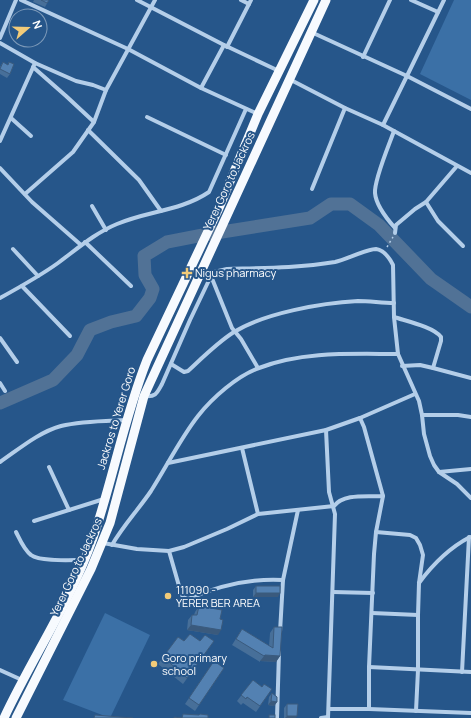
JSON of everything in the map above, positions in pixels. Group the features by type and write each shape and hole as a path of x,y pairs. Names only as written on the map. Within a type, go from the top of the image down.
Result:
{"main road":[{"name":"Jackros to Yerer Goro","path":"4,718 84,560 93,537 127,416 147,360 219,208 258,114 280,72 314,0"},
{"name":"Yerer Goro to Jackros","path":"16,718 88,576 110,523 144,396 154,372 326,0"}],"street":[{"path":"0,38 16,0"},
{"path":"21,0 128,49 202,88 258,114"},
{"path":"137,0 225,46 280,72"},
{"path":"25,194 73,152 94,122 106,90 155,0"},
{"path":"202,88 250,2 241,0"},
{"path":"363,57 390,0"},
{"path":"411,0 438,12"},
{"path":"383,125 444,0"},
{"path":"311,32 471,108"},
{"path":"0,43 34,65 94,122"},
{"path":"34,65 76,81 106,90"},
{"path":"0,141 34,65"},
{"path":"289,79 345,108 383,125 471,173"},
{"path":"312,189 345,108"},
{"path":"0,298 38,276 85,242 116,224 139,216 166,211 201,198 209,192 246,109"},
{"path":"147,117 226,155"},
{"path":"11,118 31,136"},
{"path":"88,130 139,180 161,211"},
{"path":"394,131 377,181 375,195 383,212 395,228"},
{"path":"395,233 396,224 426,202 457,166"},
{"path":"0,168 32,202 81,245"},
{"path":"426,202 438,221 463,246"},
{"path":"92,206 106,230"},
{"path":"85,242 131,286"},
{"path":"13,249 38,276"},
{"path":"144,396 152,396 156,393 214,272 227,269 290,267 336,262 376,249 390,258 393,265 394,317 398,354 402,366 419,401 424,434 434,465 439,472 457,484 471,498"},
{"path":"211,276 229,322 258,368"},
{"path":"22,286 70,336"},
{"path":"170,364 184,372 188,371 235,332 258,321 276,315 308,308 358,301 394,303"},
{"path":"394,317 439,334 441,340 433,368"},
{"path":"0,338 17,362"},
{"path":"112,545 121,529 151,491 198,416 214,398 227,387 258,368 277,362 309,356 398,354"},
{"path":"402,366 420,365 471,378"},
{"path":"0,383 5,391"},
{"path":"168,463 326,430 360,418 415,394"},
{"path":"422,415 458,415 471,417"},
{"path":"0,462 34,439 60,426 127,416"},
{"path":"360,418 364,427 382,496 376,532 372,593 369,708"},
{"path":"321,718 328,718 329,709 335,514 329,492 326,430"},
{"path":"242,448 258,514"},
{"path":"49,467 69,510"},
{"path":"439,472 471,469"},
{"path":"102,543 137,549 169,551 184,547 258,514 334,506 339,500 350,497 382,496"},
{"path":"34,521 104,499"},
{"path":"280,636 282,580 298,510"},
{"path":"16,532 24,548 32,556 62,560 84,560"},
{"path":"376,532 410,535 416,538 423,555 419,583 416,711"},
{"path":"419,583 428,570 440,558 456,545 470,537"},
{"path":"462,672 470,537"},
{"path":"169,551 181,593 183,597 188,599 226,585 255,580 282,580"},
{"path":"333,592 372,593"},
{"path":"372,613 418,615"},
{"path":"277,718 280,644"},
{"path":"369,667 471,672"},
{"path":"0,670 22,681"},
{"path":"329,709 369,708 471,713"},
{"path":"462,712 462,718"}],"path":[{"path":"385,250 395,233"}],"shaded area":[{"path":"454,0 471,0 471,100 420,74"},
{"path":"105,613 150,635 110,718 63,700"}],"building":[{"path":"41,0 49,0 47,3"},
{"path":"3,62 8,65 9,62 14,64 10,74 0,69"},
{"path":"256,586 280,586 280,593 256,593"},
{"path":"199,606 222,610 220,619 223,620 221,630 191,625 192,615 197,615"},
{"path":"274,627 282,627 280,656 264,656 236,639 242,629 273,648"},
{"path":"190,634 200,641 205,635 214,641 187,678 163,657 178,637 184,641"},
{"path":"214,661 224,668 199,705 189,698"},
{"path":"253,680 262,687 264,684 272,689 260,706 247,697 246,699 241,695"},
{"path":"272,693 277,697 277,702 271,701"},
{"path":"287,704 298,704 297,716 287,716"},
{"path":"183,714 208,715 208,718 182,718"},
{"path":"95,715 133,718 94,718"},
{"path":"269,715 275,715 275,718 269,718"}],"waterway":[{"path":"0,403 53,380 77,355 90,330 111,322 136,316 150,298 153,289 145,275 144,256 167,242 310,218 331,204 350,204 379,225 431,279 471,307"}],"place":[{"name":"Nigus pharmacy","path":"187,273"},
{"name":"111090 - YERER BER AREA","path":"168,596"},
{"name":"Goro primary school","path":"154,664"}]}
